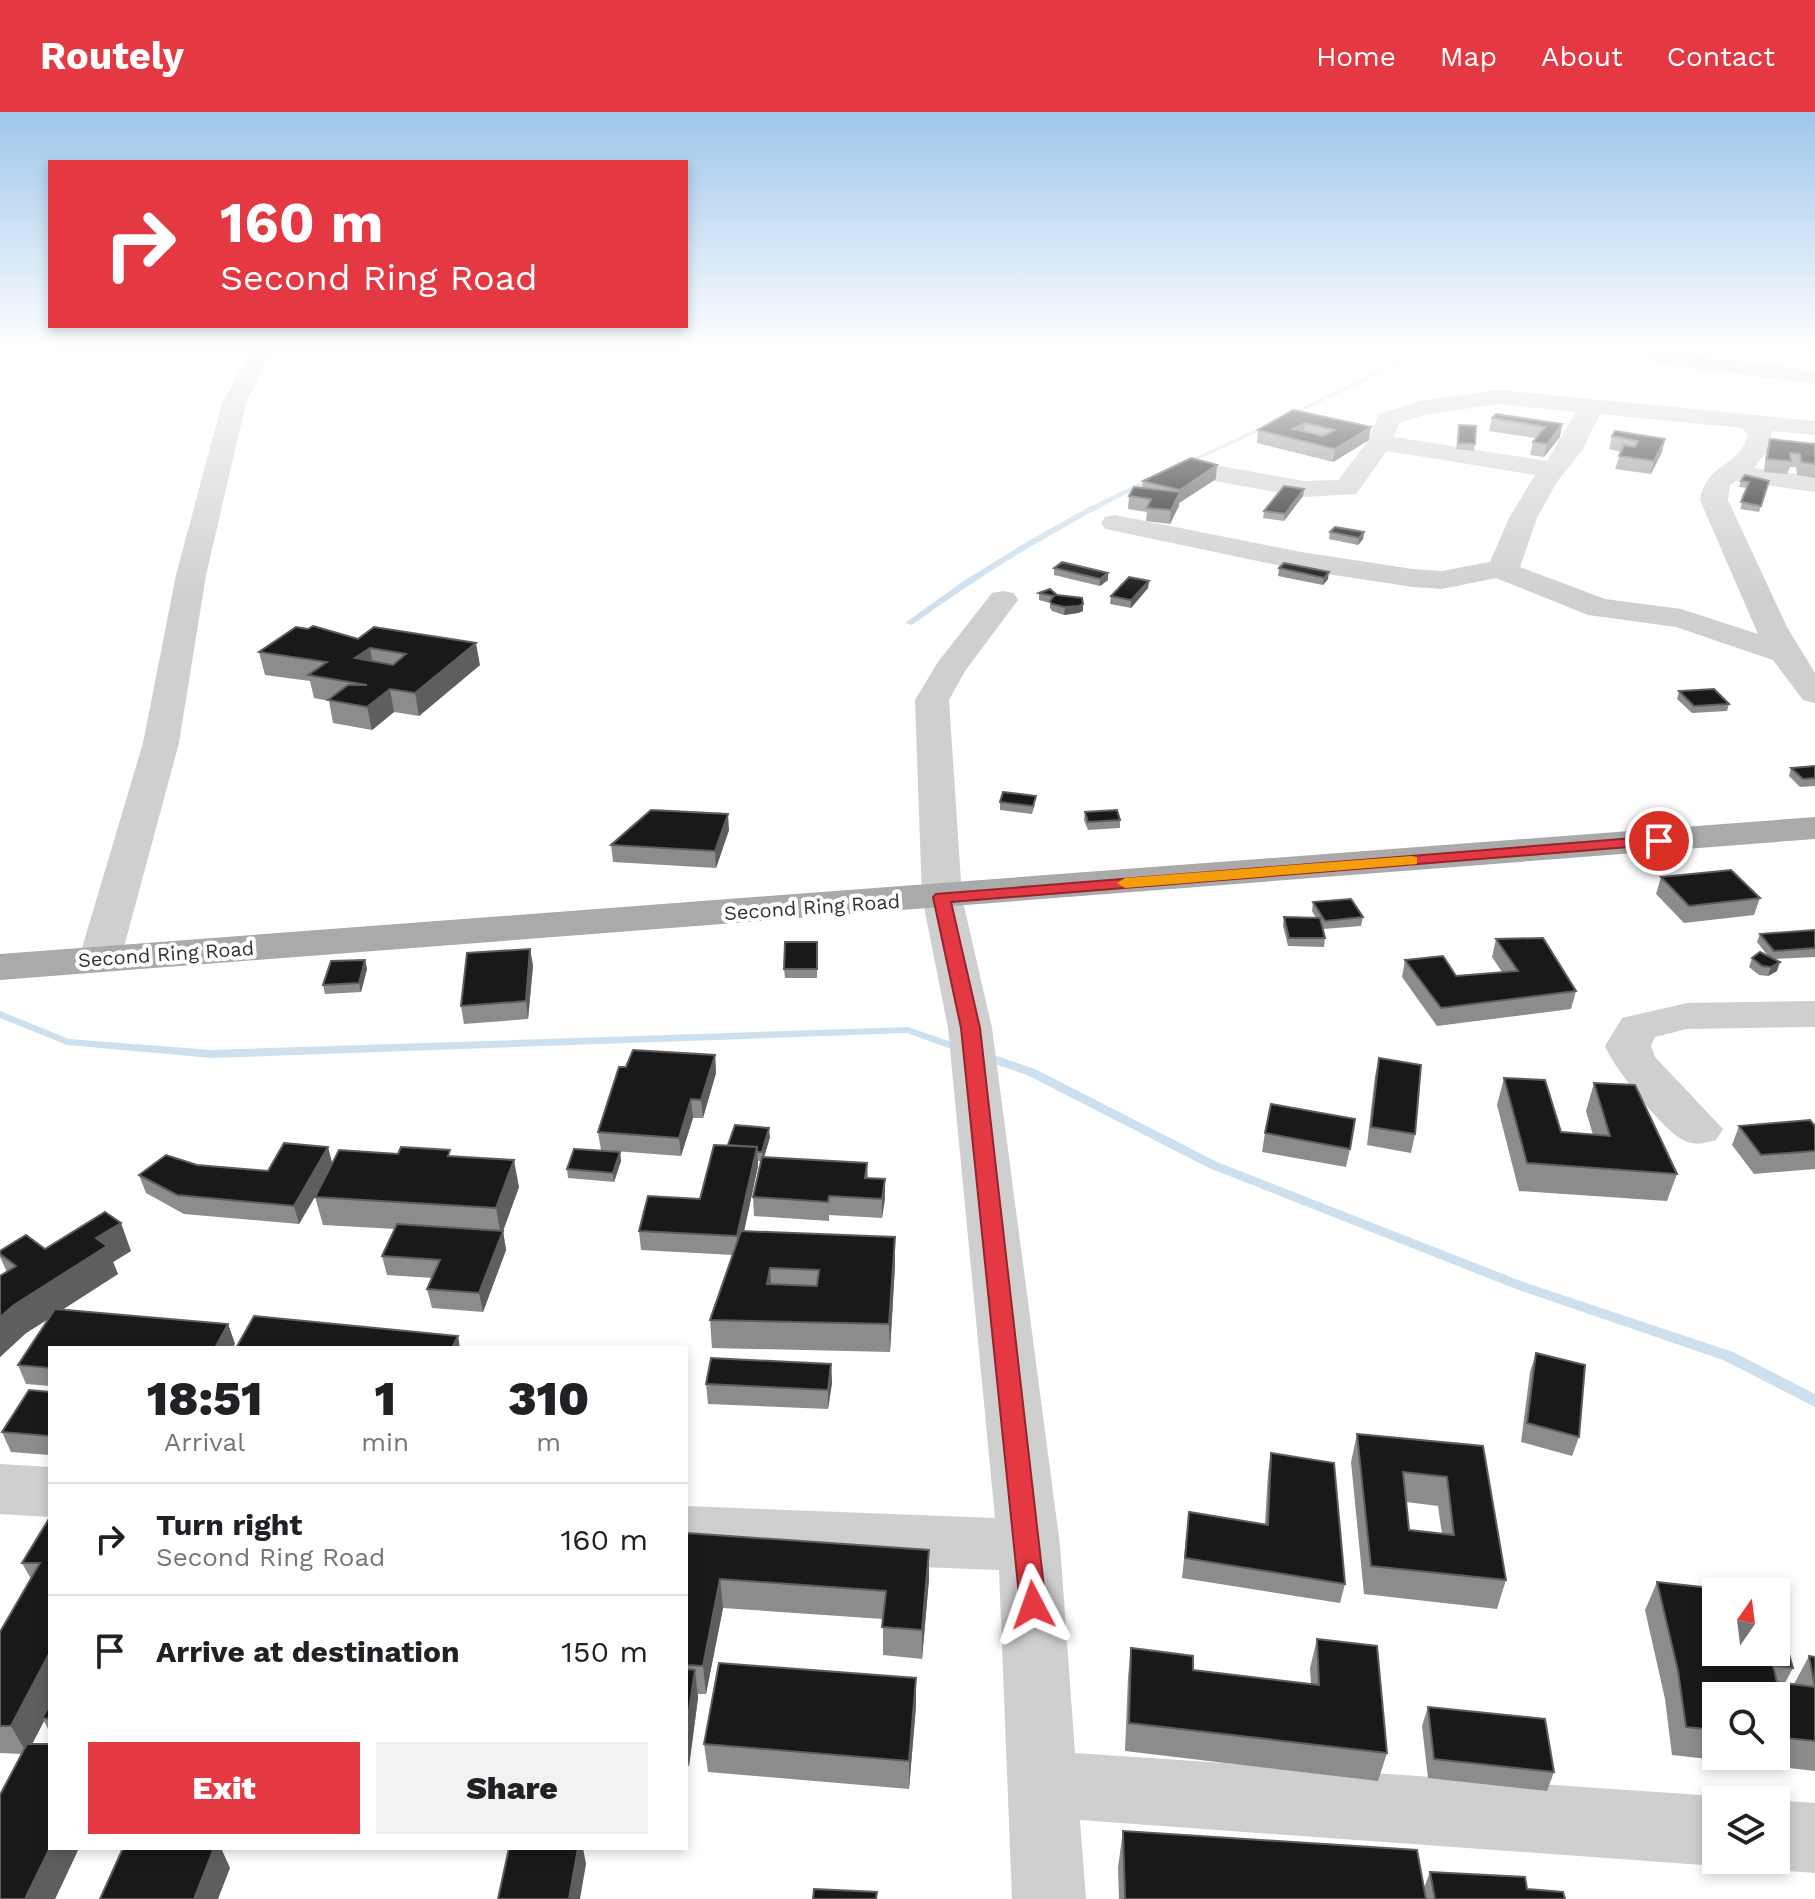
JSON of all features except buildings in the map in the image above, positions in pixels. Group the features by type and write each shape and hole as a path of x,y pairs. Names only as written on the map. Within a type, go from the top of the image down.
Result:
{"main road":[{"name":"Second Ring Road","path":"0,967 1815,828"}],"street":[{"path":"100,958 161,743 191,575 227,431"},
{"path":"1209,472 1304,489 1346,488 1380,442 1384,431"},
{"path":"1115,523 1301,561 1413,578 1442,580 1499,569 1507,564 1523,518 1579,431"},
{"path":"1759,431 1759,443 1752,455 1717,482 1714,500 1733,531 1782,653 1797,677 1815,693"},
{"path":"1380,442 1553,470"},
{"path":"1732,473 1815,484"},
{"path":"1499,569 1599,608 1681,618 1782,653"},
{"path":"1003,600 950,669 932,700 942,897 973,1054 1029,1545 1045,1784 1049,1899"},
{"path":"1699,1129 1634,1063 1628,1046 1638,1028 1687,1016 1815,1014"},
{"path":"0,1489 48,1492"},
{"path":"688,1532 1029,1545"},
{"path":"1045,1784 1702,1830"},
{"path":"1790,1836 1815,1838"}],"waterway":[{"path":"1184,464 1256,431"},
{"path":"909,623 1028,544 1154,478"},
{"path":"0,1014 67,1042 212,1054 908,1030 962,1049"},
{"path":"982,1055 1031,1072 1213,1165 1521,1286 1728,1356 1815,1401"}],"slow traffic":[{"path":"1125,883 1411,860"}],"route":[{"path":"1033,1605 1029,1545 970,1028 942,897 1659,841"}]}
